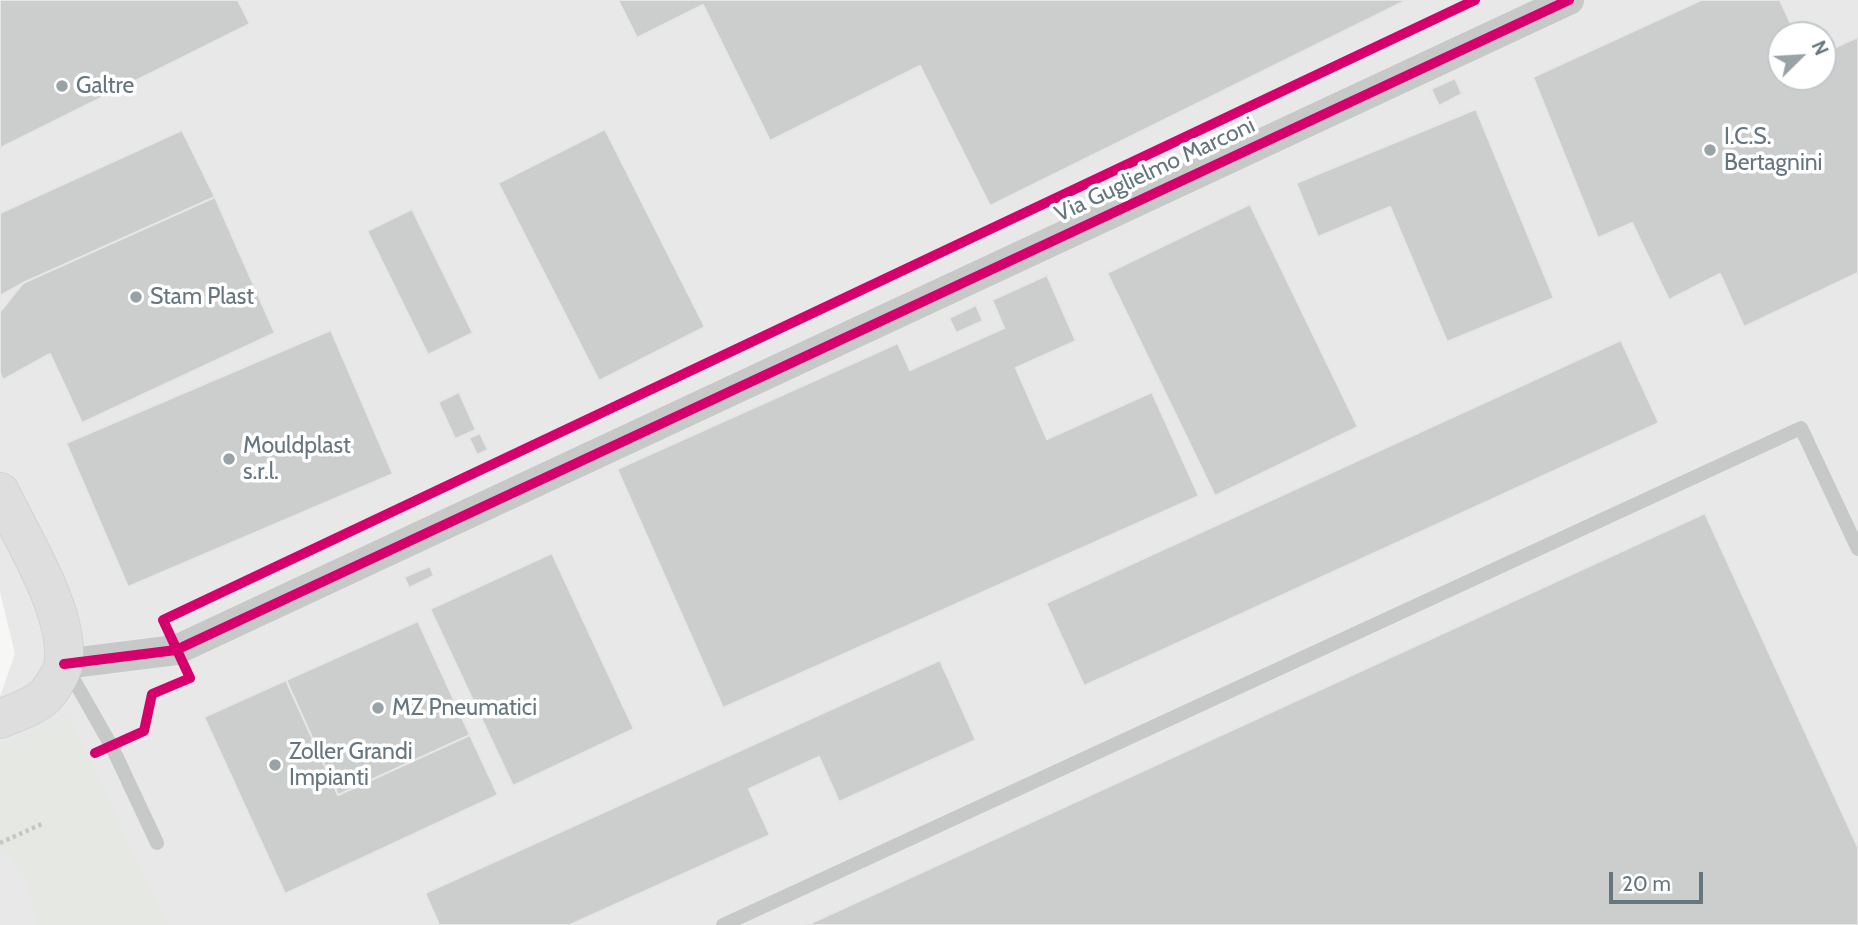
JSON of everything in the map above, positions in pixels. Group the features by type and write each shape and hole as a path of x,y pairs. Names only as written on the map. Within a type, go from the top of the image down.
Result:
{"main road":[{"path":"0,492 52,601 62,634 64,664 48,693 17,712"}],"street":[{"name":"Via Guglielmo Marconi","path":"64,664 176,650 1569,0"}],"lane":[{"path":"723,925 1801,428 1858,549"},
{"path":"64,664 112,747 157,843"}],"path":[{"path":"0,843 44,823"}],"shaded area":[{"path":"0,0 1858,0 1858,925 0,925 0,696 15,654 0,592"},
{"path":"67,713 167,925 36,925 27,883 16,865 0,850 0,745"}],"building":[{"name":"Galtre","path":"0,0 238,0 250,24 0,148"},
{"path":"618,0 1407,0 990,206 920,66 770,141 703,5 637,38"},
{"name":"I.C.S. Bertagnini","path":"1701,0 1780,0 1790,21 1767,21 1767,91 1837,91 1837,47 1858,37 1858,273 1744,327 1720,274 1669,300 1632,223 1598,238 1533,77"},
{"path":"1455,78 1462,94 1439,106 1431,89"},
{"path":"1476,109 1554,298 1447,342 1390,207 1318,237 1296,183"},
{"path":"605,129 705,327 599,381 498,183"},
{"path":"182,130 215,197 23,283 0,296 0,213"},
{"name":"Stam Plast","path":"215,197 275,333 82,423 50,354 3,380 0,373 0,312 23,283"},
{"path":"1250,204 1358,427 1215,496 1107,273"},
{"path":"412,209 473,333 428,355 367,231"},
{"path":"1047,275 1076,341 1016,368 1047,439 1152,392 1199,496 723,708 617,469 898,343 910,370 1004,328 992,300"},
{"path":"976,305 983,321 956,333 949,318"},
{"name":"Mouldplast s.r.l.","path":"331,330 393,474 128,587 66,443"},
{"path":"1621,340 1659,423 1084,686 1046,603"},
{"path":"459,392 476,430 455,439 438,402"},
{"path":"480,433 488,450 477,455 469,438"},
{"path":"1705,513 1858,847 1858,925 807,925"},
{"path":"552,553 634,729 513,786 430,609"},
{"path":"430,566 434,576 409,588 404,577"},
{"name":"MZ Pneumatici","path":"418,621 470,735 338,795 286,680"},
{"path":"940,660 976,740 839,802 819,757 749,789 770,835 570,925 439,925 425,893"},
{"name":"Zoller Grandi Impianti","path":"286,680 338,795 470,735 498,795 285,894 204,717"}],"cycle path":[{"path":"95,753 144,731 152,694 190,678 163,620 1475,0"},
{"path":"64,664 176,650 1569,0"}],"place":[{"name":"Galtre","path":"62,86"},
{"name":"I.C.S. Bertagnini","path":"1710,150"},
{"name":"Stam Plast","path":"136,297"},
{"name":"Mouldplast s.r.l.","path":"229,459"},
{"name":"MZ Pneumatici","path":"378,708"},
{"name":"Zoller Grandi Impianti","path":"275,765"}]}
